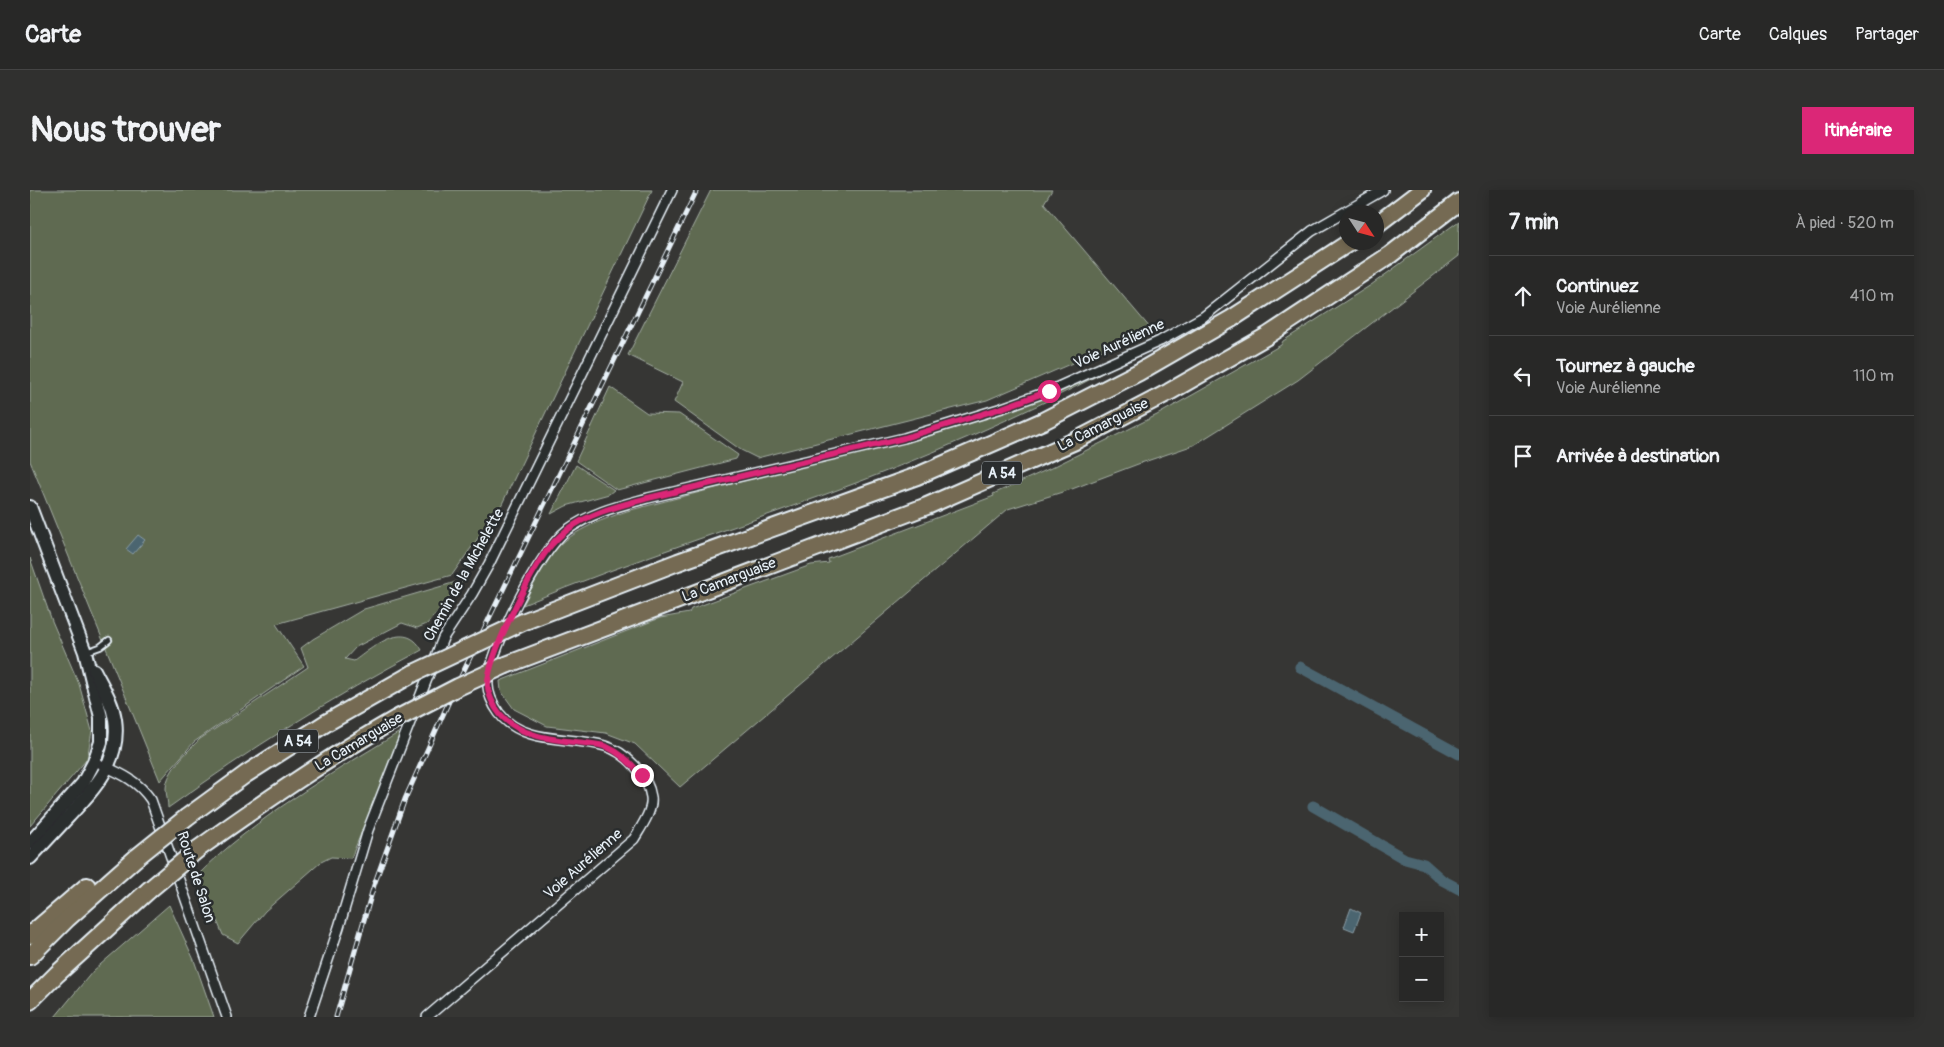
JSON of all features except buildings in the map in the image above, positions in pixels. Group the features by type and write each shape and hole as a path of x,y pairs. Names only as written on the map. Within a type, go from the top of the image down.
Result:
{"highway":[{"path":"1384,218 1422,190"},
{"name":"La Camarguaise","path":"30,1001 56,974 149,890 198,849 317,766 396,719 458,686 506,665 927,506 1075,441 1169,392 1268,336 1390,255 1459,202"},
{"name":"La Camarguaise","path":"30,956 136,854 246,774 326,722 414,673 525,621 678,562 917,476 1043,420 1139,372 1231,319 1339,249"},
{"path":"30,935 92,882 136,854"}],"street":[{"name":"Chemin de la Michelette","path":"309,1017 339,927 368,830 443,638 489,564 672,190"},
{"name":"Voie Aurélienne","path":"427,1017 634,839 647,817 651,798 642,775 620,754 605,746 545,738 516,727 500,714 490,696 487,684 490,668 517,602 548,549 566,531 586,518 606,510 648,498 904,438 1002,408 1049,391 1160,341 1203,317 1312,231 1383,190"},
{"path":"30,507 84,652 101,717 102,742 94,762 68,809 30,858"},
{"path":"30,843 68,809 93,791 104,776 114,751 115,720 109,698 84,652"},
{"name":"Route de Salon","path":"94,762 134,780 145,790 151,800 227,1017"}],"lane":[{"path":"84,652 100,647 109,640"}],"green space":[{"path":"30,190 652,190 502,504 452,575 276,624 304,666 194,742 160,781 30,461"},
{"path":"711,190 1052,190 1044,203 1151,329 987,400 757,458 741,450 674,402 683,382 628,355"},
{"path":"1459,221 1459,256 1298,380 1194,445 1072,489 1008,509 680,787 635,744 606,733 547,726 514,709 501,691 500,681 660,618 689,613 691,609 811,565 829,563 828,559 994,496 993,494 1051,468 1157,415 1281,345 1283,341 1371,285"},
{"path":"1142,352 1040,404 900,466 650,556 523,605 542,567 558,547 575,533 606,519 627,511 961,423"},
{"path":"610,387 647,413 679,414 738,455 736,459 617,490 576,461"},
{"path":"576,465 614,490 609,494 566,506 551,514"},
{"path":"30,558 52,621 79,684 92,731 87,759 30,826"},
{"path":"456,582 462,582 427,624 417,628 402,623 356,647 345,659 354,661 379,643 398,636 407,637 415,641 422,650 292,724 168,808 167,781 179,761 200,739 308,667 301,648 364,609"},
{"path":"398,733 402,733 351,858 331,857 321,862 265,911 238,943 223,935 198,875 243,835 268,816 320,781"},
{"path":"169,905 194,960 214,1017 55,1017 93,971"}],"water":[{"path":"138,535 145,540 133,554 126,549"},
{"path":"1351,908 1361,913 1354,931 1344,927"}],"waterway":[{"path":"1300,667 1459,754"},
{"path":"1313,806 1405,859 1424,864 1442,880 1459,889"}],"railway":[{"path":"336,1017 374,885 405,799 451,697 697,190"}],"route":[{"path":"642,775 620,754 605,746 545,738 516,727 500,714 490,696 487,684 490,668 517,602 548,549 566,531 586,518 606,510 648,498 904,438 1002,408 1049,391"}]}
